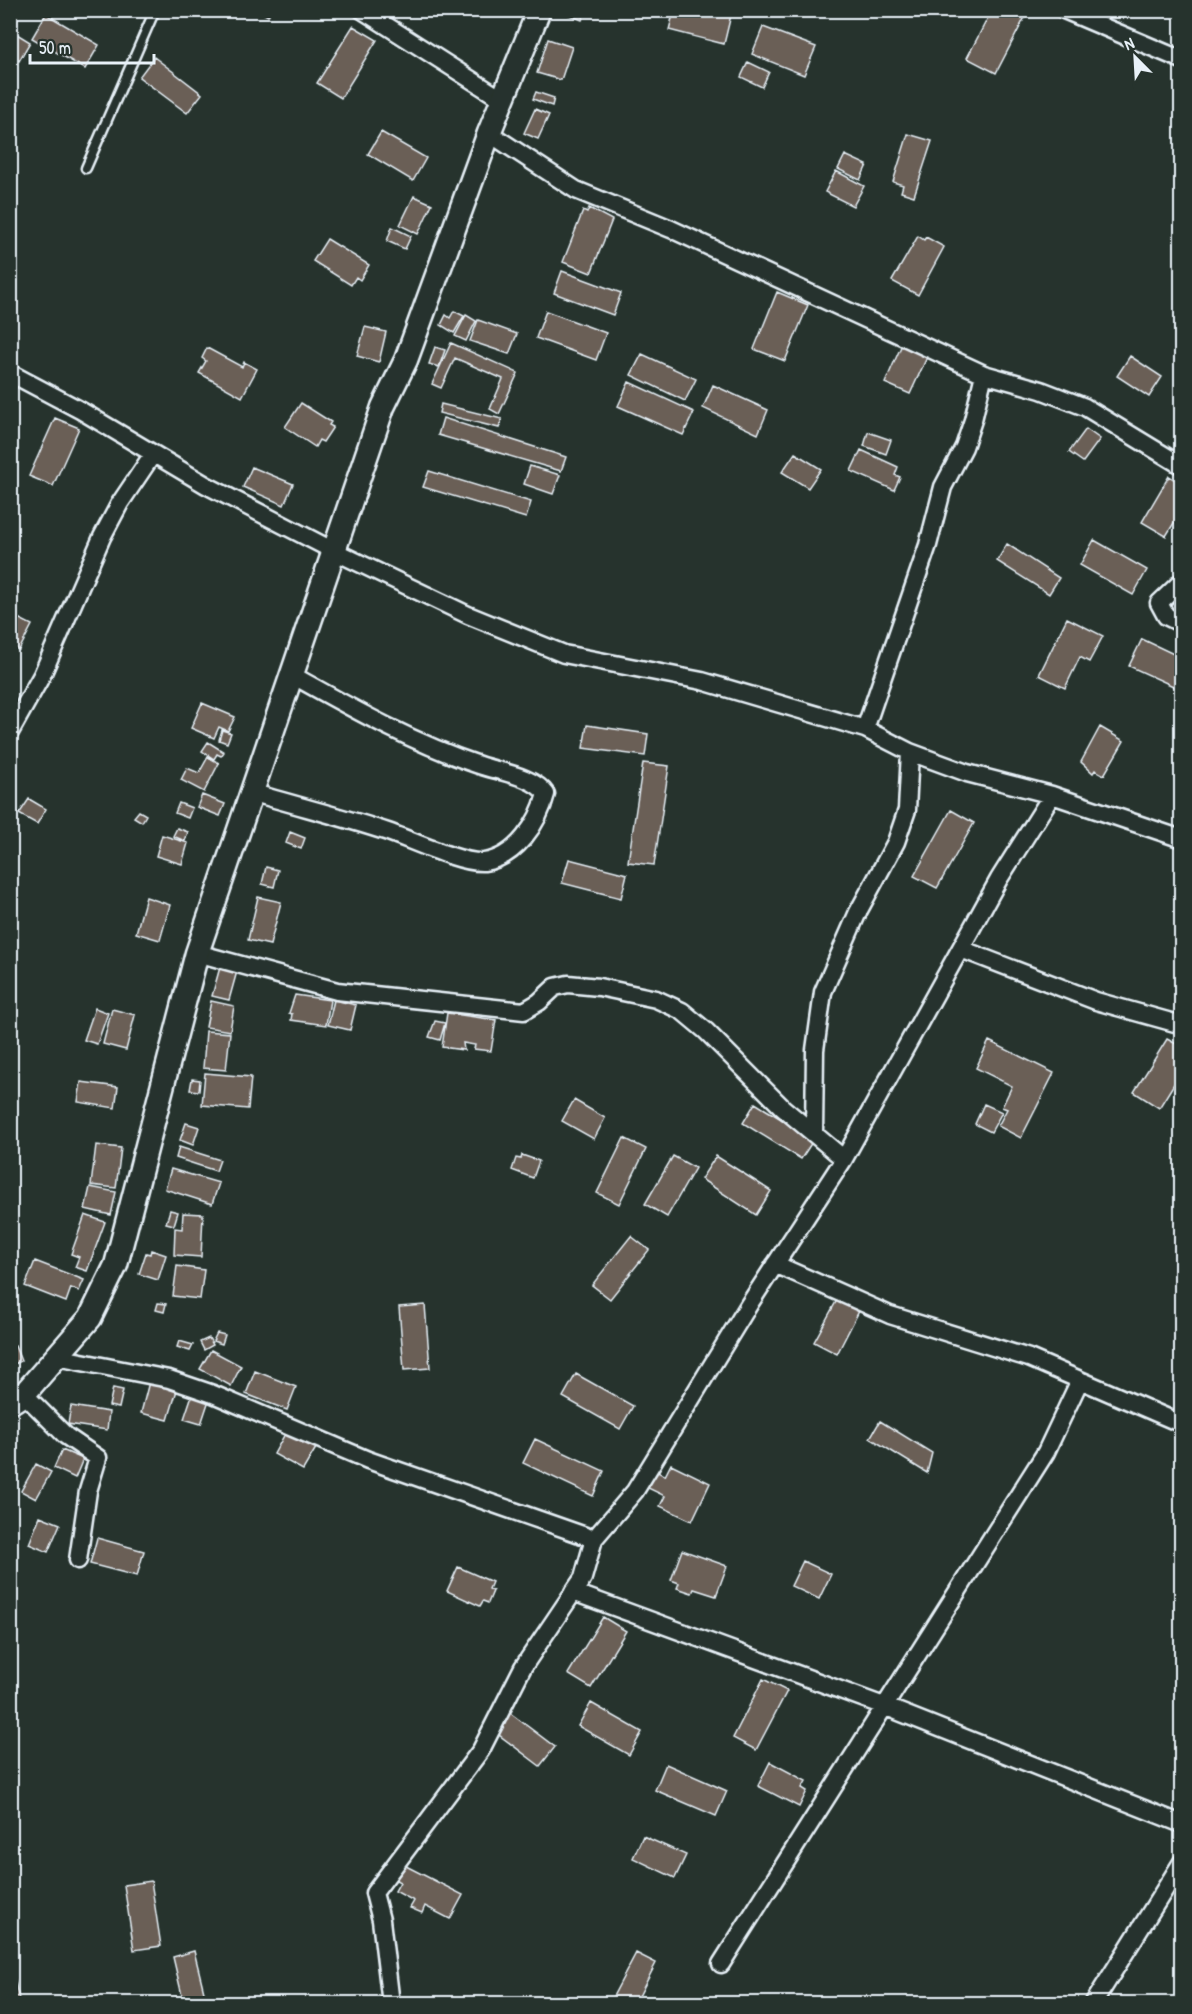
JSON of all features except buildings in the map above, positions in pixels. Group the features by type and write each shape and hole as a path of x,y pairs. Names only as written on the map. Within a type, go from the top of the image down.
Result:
{"street":[{"path":"362,10 503,100"},
{"path":"78,1560 88,1491 98,1458 17,1399 90,1318 116,1265 197,953 251,792 383,407 405,360 489,133 539,10"},
{"path":"1065,10 1182,60"},
{"path":"489,133 576,190 671,229 984,374 1041,390 1085,407 1182,466"},
{"path":"10,373 206,485 334,551 468,615 564,654 702,681 865,729 910,752 968,773 1052,795 1182,839"},
{"path":"865,729 928,545 943,488 964,447 984,374"},
{"path":"10,732 42,675 102,537 120,503 153,454"},
{"path":"1182,581 1159,603 1166,616 1182,624"},
{"path":"251,792 387,832 465,860 483,862 509,851 541,814 546,794 537,785 466,761 388,729 292,675"},
{"path":"814,1134 815,1050 823,992 858,912 896,842 907,810 910,752"},
{"path":"391,2004 381,1920 374,1893 481,1750 523,1667 583,1578 594,1539 635,1491 844,1159 999,879 1052,795"},
{"path":"961,949 1096,1001 1182,1025"},
{"path":"197,953 337,991 524,1011 539,1002 555,987 568,984 599,987 656,999 682,1011 706,1031 783,1108 844,1159"},
{"path":"776,1264 890,1315 1029,1358 1182,1424"},
{"path":"56,1357 169,1379 213,1394 368,1460 594,1539"},
{"path":"721,1964 1046,1452 1080,1380"},
{"path":"573,1592 884,1706 1182,1824"},
{"path":"1093,2004 1182,1862"}],"lane":[{"path":"86,168 155,10"}]}
